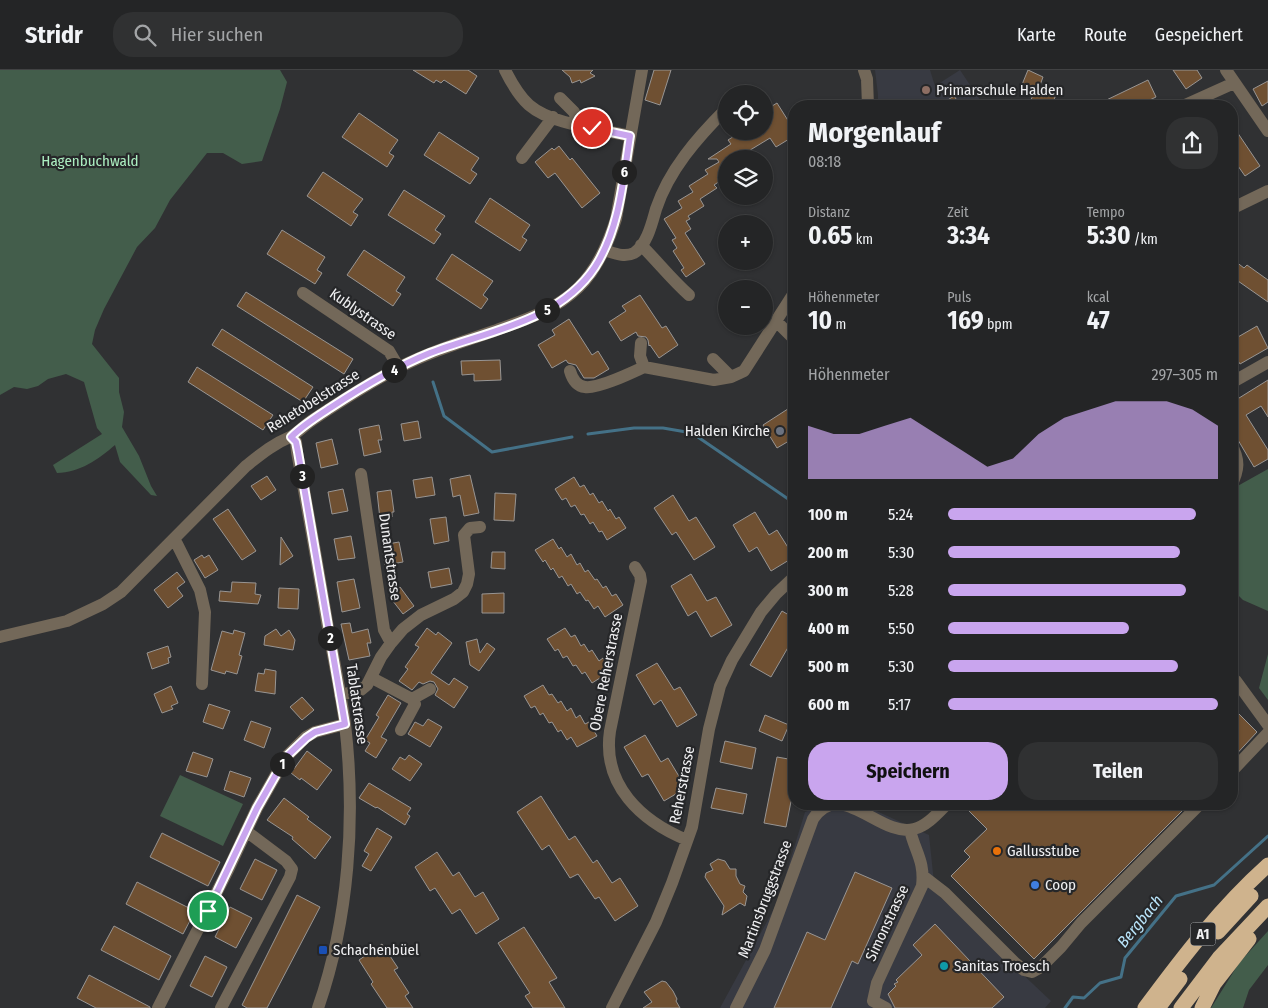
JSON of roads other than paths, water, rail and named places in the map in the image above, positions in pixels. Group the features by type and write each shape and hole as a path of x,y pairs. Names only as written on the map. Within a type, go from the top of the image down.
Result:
{"highway":[{"name":"A1","path":"1144,1008 1192,946 1268,865"},
{"name":"A1","path":"1158,1008 1199,954 1268,878"},
{"name":"A1","path":"1181,1008 1219,958 1268,906"},
{"path":"1202,1008 1214,984 1250,938 1268,919"}],"street":[{"path":"505,70 523,99 538,105 553,117 577,118 630,136"},
{"name":"Rehetobelstrasse","path":"0,637 67,620 103,604 121,592 246,466 278,442 291,437 302,426 350,394 399,368 448,347 537,316 578,288 595,267 616,219 642,70"},
{"path":"864,70 867,79 868,100"},
{"path":"1226,70 1268,131"},
{"path":"1196,100 1234,83"},
{"path":"560,98 574,112 577,118"},
{"path":"522,158 553,117"},
{"path":"604,250 623,256 634,253 641,246 671,174 718,118"},
{"path":"1238,206 1268,191"},
{"path":"641,246 664,272 689,295"},
{"name":"Kublystrasse","path":"303,293 389,351 399,368"},
{"path":"570,370 572,378 576,383 585,387 601,385 644,367 714,380 731,377 744,372 788,302"},
{"path":"776,321 788,333"},
{"path":"641,343 640,356 644,367"},
{"path":"713,359 731,377"},
{"path":"1238,379 1268,362"},
{"name":"Tablatstrasse","path":"291,437 296,442 298,452 345,724 348,758 348,867 341,918 318,1008"},
{"name":"Dunantstrasse","path":"362,474 381,613 384,630 390,643"},
{"name":"Dunantstrasse","path":"372,678 381,657 390,643 412,622 463,592 469,574 464,535 470,528 480,527"},
{"path":"172,541 178,544 200,590 205,612 202,684"},
{"name":"Obere Reherstrasse","path":"635,567 641,581 608,740 612,763 616,780 637,810 660,828 687,840"},
{"name":"Reherstrasse","path":"612,1008 656,922 687,840 695,814 709,729 720,686 732,660 761,612 788,583"},
{"path":"340,695 361,690 372,678 412,699 415,704 401,730"},
{"path":"1238,684 1268,725"},
{"path":"412,699 430,689"},
{"path":"158,1008 229,868 257,808 286,757 295,747 315,732 345,724"},
{"path":"1238,765 1268,733"},
{"name":"Martinsbruggstrasse","path":"736,1008 765,950 813,819 820,810"},
{"path":"858,810 886,825 910,830 923,825 936,810"},
{"path":"923,876 945,893 1015,963 1024,970 1032,972 1041,967 1081,923 1194,810"},
{"name":"Simonstrasse","path":"872,1006 877,983 922,886 922,860 910,830"},
{"path":"221,1008 290,877 292,869 286,861 246,831"},
{"path":"872,1006 886,1008"}],"waterway":[{"path":"433,382 444,416 492,452 572,437"},
{"path":"588,434 634,428 663,428 692,433 788,499"},
{"name":"Bergbach","path":"1065,1008 1073,997 1084,998 1100,983 1121,977 1125,958 1176,896 1214,885 1268,836"}],"place":[{"name":"Primarschule Halden","path":"926,90"},
{"name":"Halden Kirche","path":"780,431"},
{"name":"Gallusstube","path":"997,851"},
{"name":"Coop","path":"1035,885"},
{"name":"Schachenbüel","path":"323,950"},
{"name":"Sanitas Troesch","path":"944,966"}],"park label":[{"name":"Hagenbuchwald","path":"90,161"}]}
